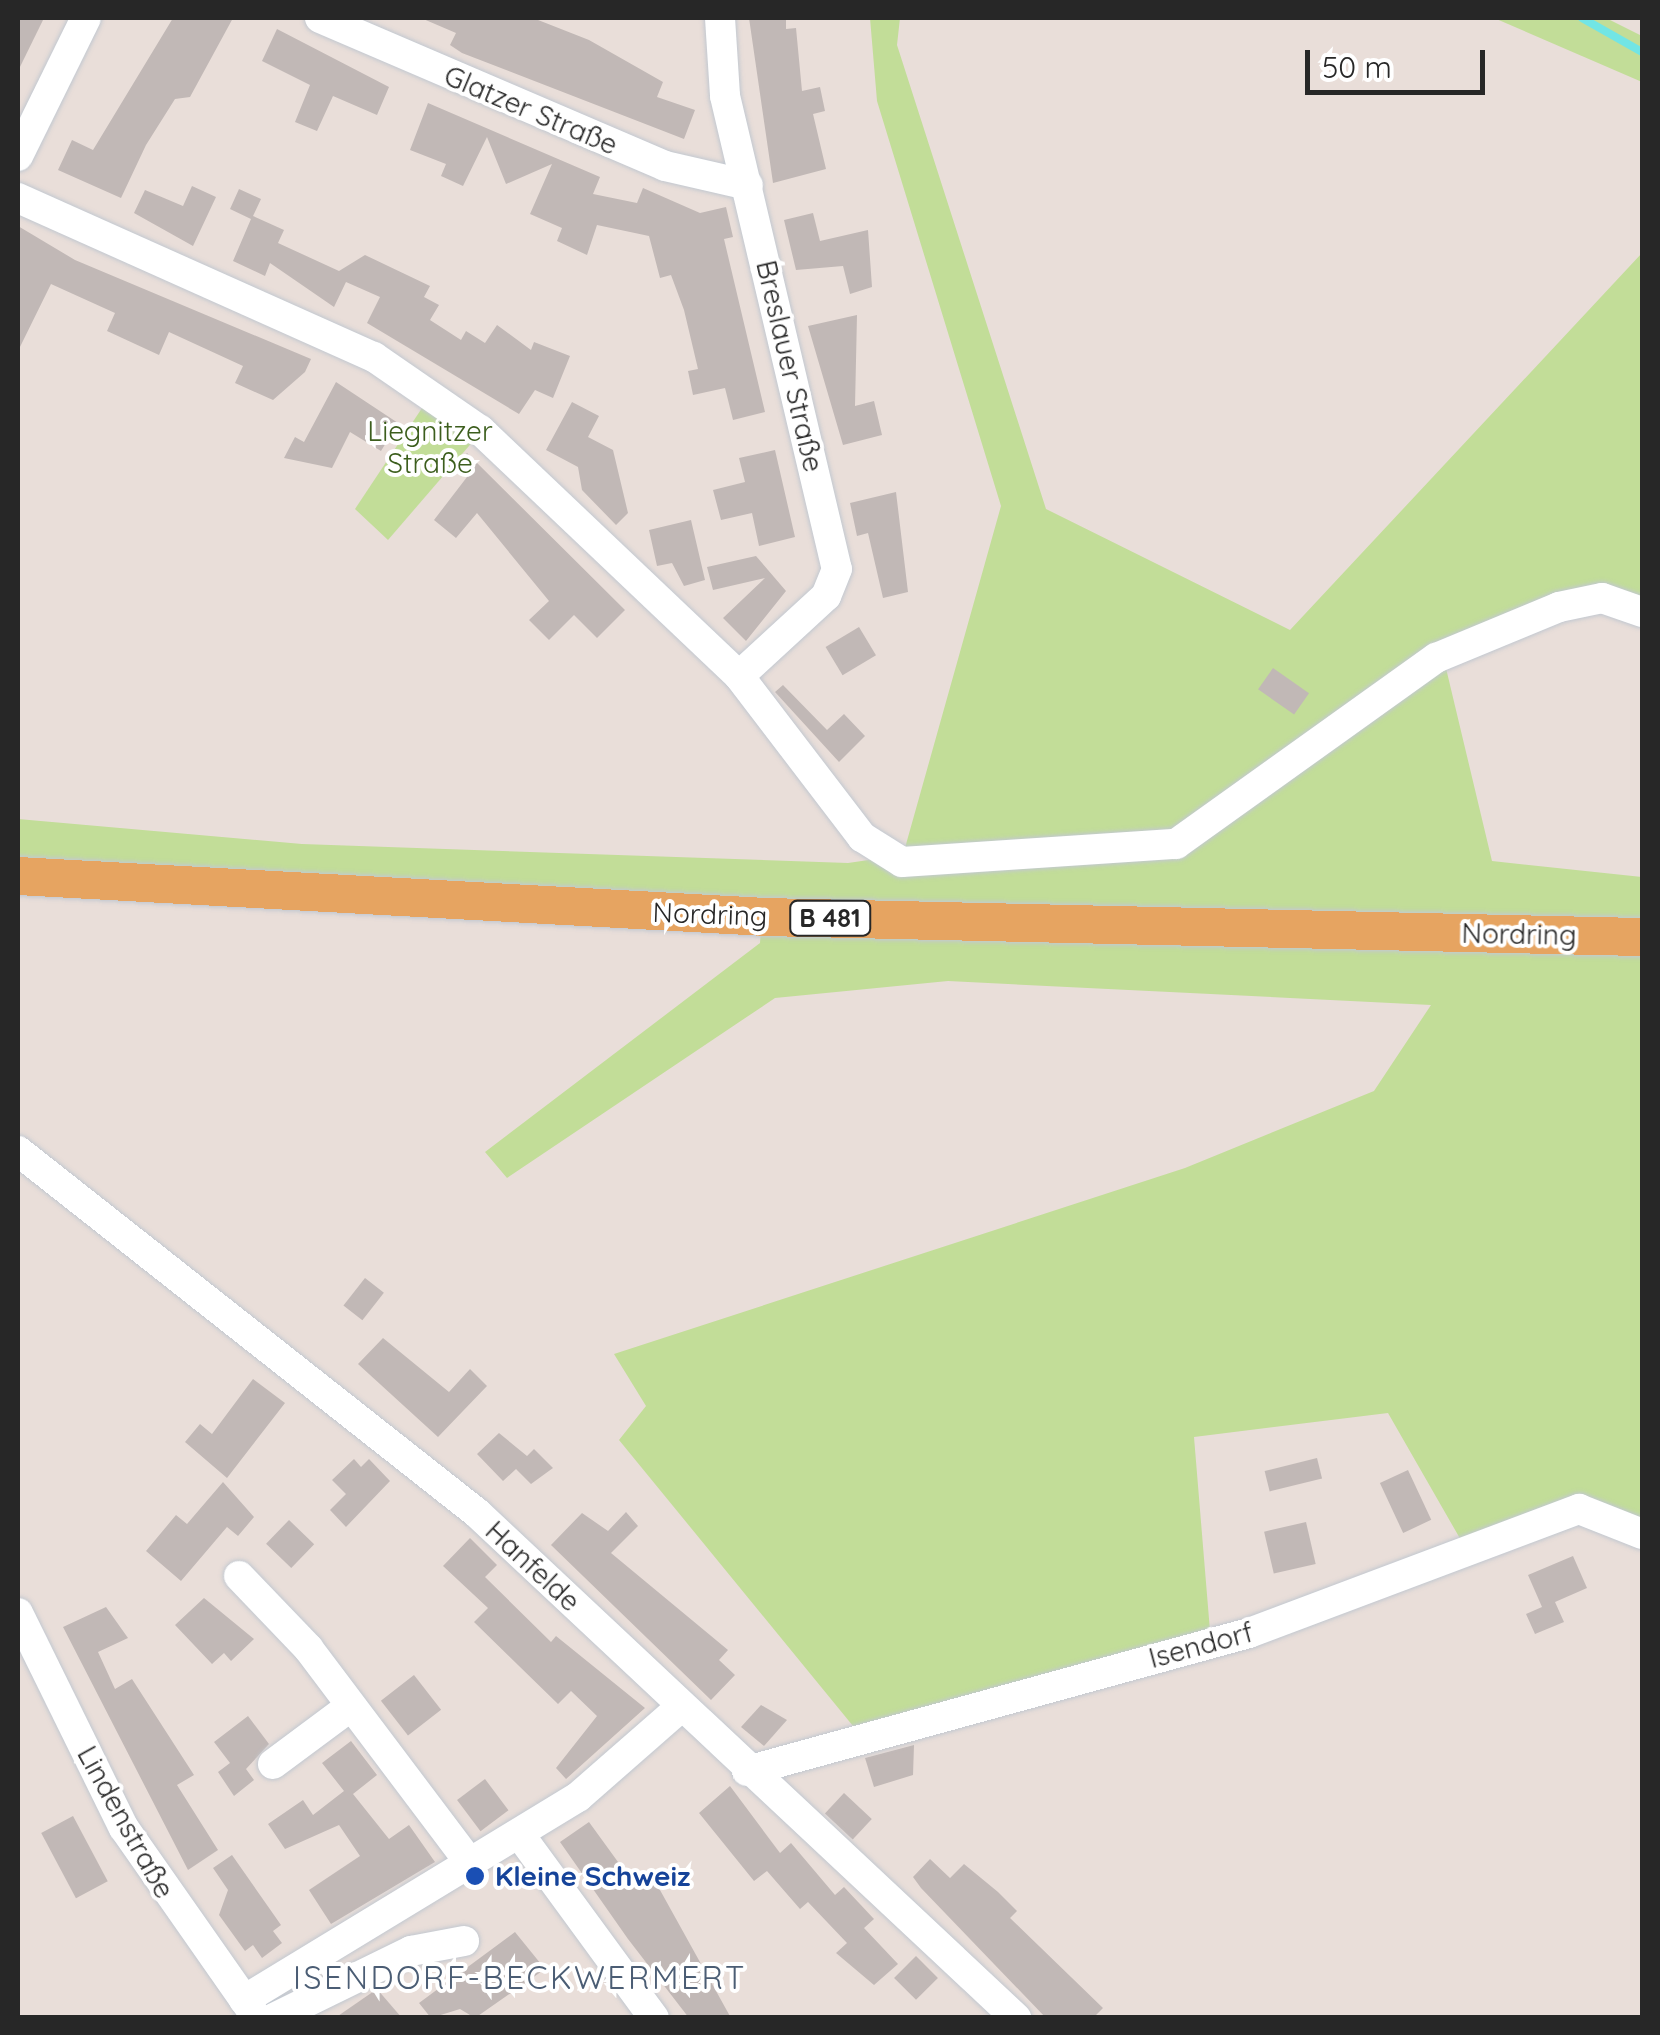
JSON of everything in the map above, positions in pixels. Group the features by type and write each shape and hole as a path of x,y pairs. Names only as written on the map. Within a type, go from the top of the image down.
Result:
{"main road":[{"name":"Nordring","path":"18,876 765,916 1642,938"}],"street":[{"path":"18,156 86,18"},
{"name":"Glatzer Straße","path":"320,18 665,166 748,185"},
{"name":"Breslauer Straße","path":"720,18 725,96 837,569 826,596 740,676"},
{"path":"18,198 374,357 542,482 740,676 862,838 902,862 1176,844 1209,826 1436,658 1559,607 1602,598 1642,612"},
{"name":"Hanfelde","path":"18,1151 477,1513 747,1771 1016,2018"},
{"name":"Isendorf","path":"747,1771 1248,1633 1565,1512 1642,1534"},
{"path":"240,1576 351,1706 472,1864"},
{"name":"Lindenstraße","path":"18,1613 124,1828 253,2012"},
{"path":"273,1764 351,1706"},
{"path":"253,2012 520,1835 682,1706"},
{"path":"520,1835 654,2018"},
{"path":"253,2012 411,1951 464,1941"}],"green space":[{"path":"870,18 900,18 897,45 1046,509 1290,630 1642,253 1642,601 1598,586 1445,664 1492,861 1642,877 1642,1518 1579,1499 1462,1542 1388,1413 1194,1437 1210,1631 853,1726 619,1440 646,1406 614,1354 1185,1168 1374,1091 1431,1005 948,981 775,998 507,1178 485,1152 760,943 763,900 18,858 18,819 302,844 848,863 903,855 1001,506 877,101"},
{"path":"1494,18 1606,18 1642,36 1642,82"},
{"name":"Liegnitzer Straße","path":"426,402 475,439 388,540 355,509"}],"building":[{"path":"18,18 44,18 18,71"},
{"path":"173,18 233,18 190,97 175,99 146,145 121,198 58,170 72,140 93,150"},
{"path":"421,18 533,18 589,40 663,82 657,97 695,110 684,139 462,53 450,45 456,33"},
{"path":"749,18 786,18 786,29 796,28 802,91 820,87 825,111 813,114 826,169 773,183"},
{"path":"277,29 389,87 377,115 333,96 317,131 295,122 310,85 262,61"},
{"path":"428,103 600,177 593,194 637,203 643,188 700,213 726,207 733,237 724,239 765,412 733,420 725,388 693,395 688,371 698,369 684,310 671,275 660,278 649,236 597,225 587,255 557,241 562,228 530,214 552,164 506,184 487,137 463,186 441,176 446,164 410,150"},
{"path":"192,186 216,197 193,246 134,213 145,190 183,206"},
{"path":"239,189 261,199 253,216 284,230 278,243 339,271 365,255 430,286 424,297 439,305 430,320 461,340 466,331 485,343 497,325 531,350 534,342 570,356 553,398 535,390 519,414 367,323 380,297 346,282 334,307 270,263 265,276 233,261 251,219 230,209"},
{"path":"813,213 820,241 868,230 872,287 850,294 843,266 796,270 784,220"},
{"path":"18,226 75,260 311,359 305,372 273,400 235,383 243,366 169,332 159,355 107,331 115,313 51,284 18,351"},
{"path":"857,315 855,406 874,401 882,435 843,445 808,326"},
{"path":"336,382 398,423 381,451 350,432 332,468 284,458 295,437 304,442"},
{"path":"572,402 599,416 588,437 613,450 628,513 616,525 582,490 578,467 546,450"},
{"path":"775,450 795,537 759,546 752,513 721,520 713,490 745,482 739,458"},
{"path":"467,453 625,610 597,638 574,615 549,640 529,620 549,601 477,513 456,538 434,520 467,477 455,467"},
{"path":"896,492 908,592 883,598 868,533 857,536 850,503"},
{"path":"691,520 705,580 684,586 672,563 657,566 649,530"},
{"path":"756,556 786,591 746,641 723,618 765,578 713,590 707,567"},
{"path":"859,627 876,655 843,675 826,647"},
{"path":"1273,668 1309,693 1294,715 1258,689"},
{"path":"783,685 827,730 844,714 865,736 839,762 775,692"},
{"path":"365,1278 384,1293 362,1320 343,1306"},
{"path":"383,1338 449,1392 470,1369 487,1386 438,1437 358,1364"},
{"path":"253,1379 285,1403 227,1478 185,1442 200,1424 212,1434"},
{"path":"499,1433 527,1456 534,1449 553,1468 531,1484 516,1469 503,1481 477,1454"},
{"path":"1317,1458 1322,1478 1270,1491 1265,1471"},
{"path":"354,1459 361,1467 369,1459 390,1481 346,1527 330,1510 346,1494 332,1480"},
{"path":"1408,1470 1431,1520 1403,1533 1380,1483"},
{"path":"223,1482 254,1517 238,1536 227,1527 181,1581 146,1551 176,1515 187,1524"},
{"path":"626,1512 638,1526 611,1553 728,1650 719,1660 735,1675 711,1700 551,1545 582,1513 608,1531"},
{"path":"289,1520 314,1544 291,1568 266,1544"},
{"path":"1306,1522 1316,1564 1274,1574 1264,1532"},
{"path":"470,1538 497,1565 485,1577 551,1642 556,1636 645,1708 566,1779 556,1768 597,1716 571,1691 558,1704 474,1622 488,1608 443,1566"},
{"path":"1573,1556 1587,1588 1555,1602 1564,1622 1535,1634 1526,1614 1542,1607 1528,1575"},
{"path":"204,1598 254,1639 231,1661 224,1653 212,1664 175,1625"},
{"path":"106,1607 128,1638 98,1652 115,1689 132,1679 194,1775 177,1785 218,1850 188,1870 63,1627"},
{"path":"414,1675 441,1710 408,1736 381,1701"},
{"path":"761,1705 787,1720 764,1746 741,1727"},
{"path":"248,1716 269,1744 246,1769 254,1780 234,1796 218,1772 230,1763 214,1742"},
{"path":"351,1741 377,1775 353,1794 389,1839 409,1825 435,1862 331,1924 309,1890 360,1856 339,1825 285,1849 268,1824 303,1800 313,1815 344,1791 322,1763"},
{"path":"914,1745 913,1775 874,1787 865,1758"},
{"path":"485,1779 508,1810 481,1831 457,1800"},
{"path":"730,1786 780,1853 791,1843 835,1895 844,1887 874,1919 864,1928 898,1964 874,1985 836,1953 847,1943 808,1902 800,1909 767,1871 754,1881 699,1813"},
{"path":"844,1793 872,1819 853,1839 825,1813"},
{"path":"73,1816 108,1881 76,1898 41,1833"},
{"path":"589,1822 634,1884 650,1872 731,2018 689,2018 628,1939 560,1842"},
{"path":"232,1855 281,1925 273,1931 282,1943 262,1958 253,1945 245,1951 219,1915 228,1890 213,1868"},
{"path":"930,1859 950,1878 964,1864 998,1892 1017,1911 1010,1918 1103,2008 1093,2018 1046,2018 921,1888 913,1877"},
{"path":"515,1932 545,1969 475,2018 460,2009 431,2018 419,2003"},
{"path":"916,1956 938,1978 916,2000 894,1978"},
{"path":"377,1989 402,2018 335,2018"}],"waterway":[{"path":"1582,18 1642,52"}],"place":[{"name":"Kleine Schweiz","path":"475,1876"}],"district":[{"name":"ISENDORF-BECKWERMERT","path":"520,1977"}]}
